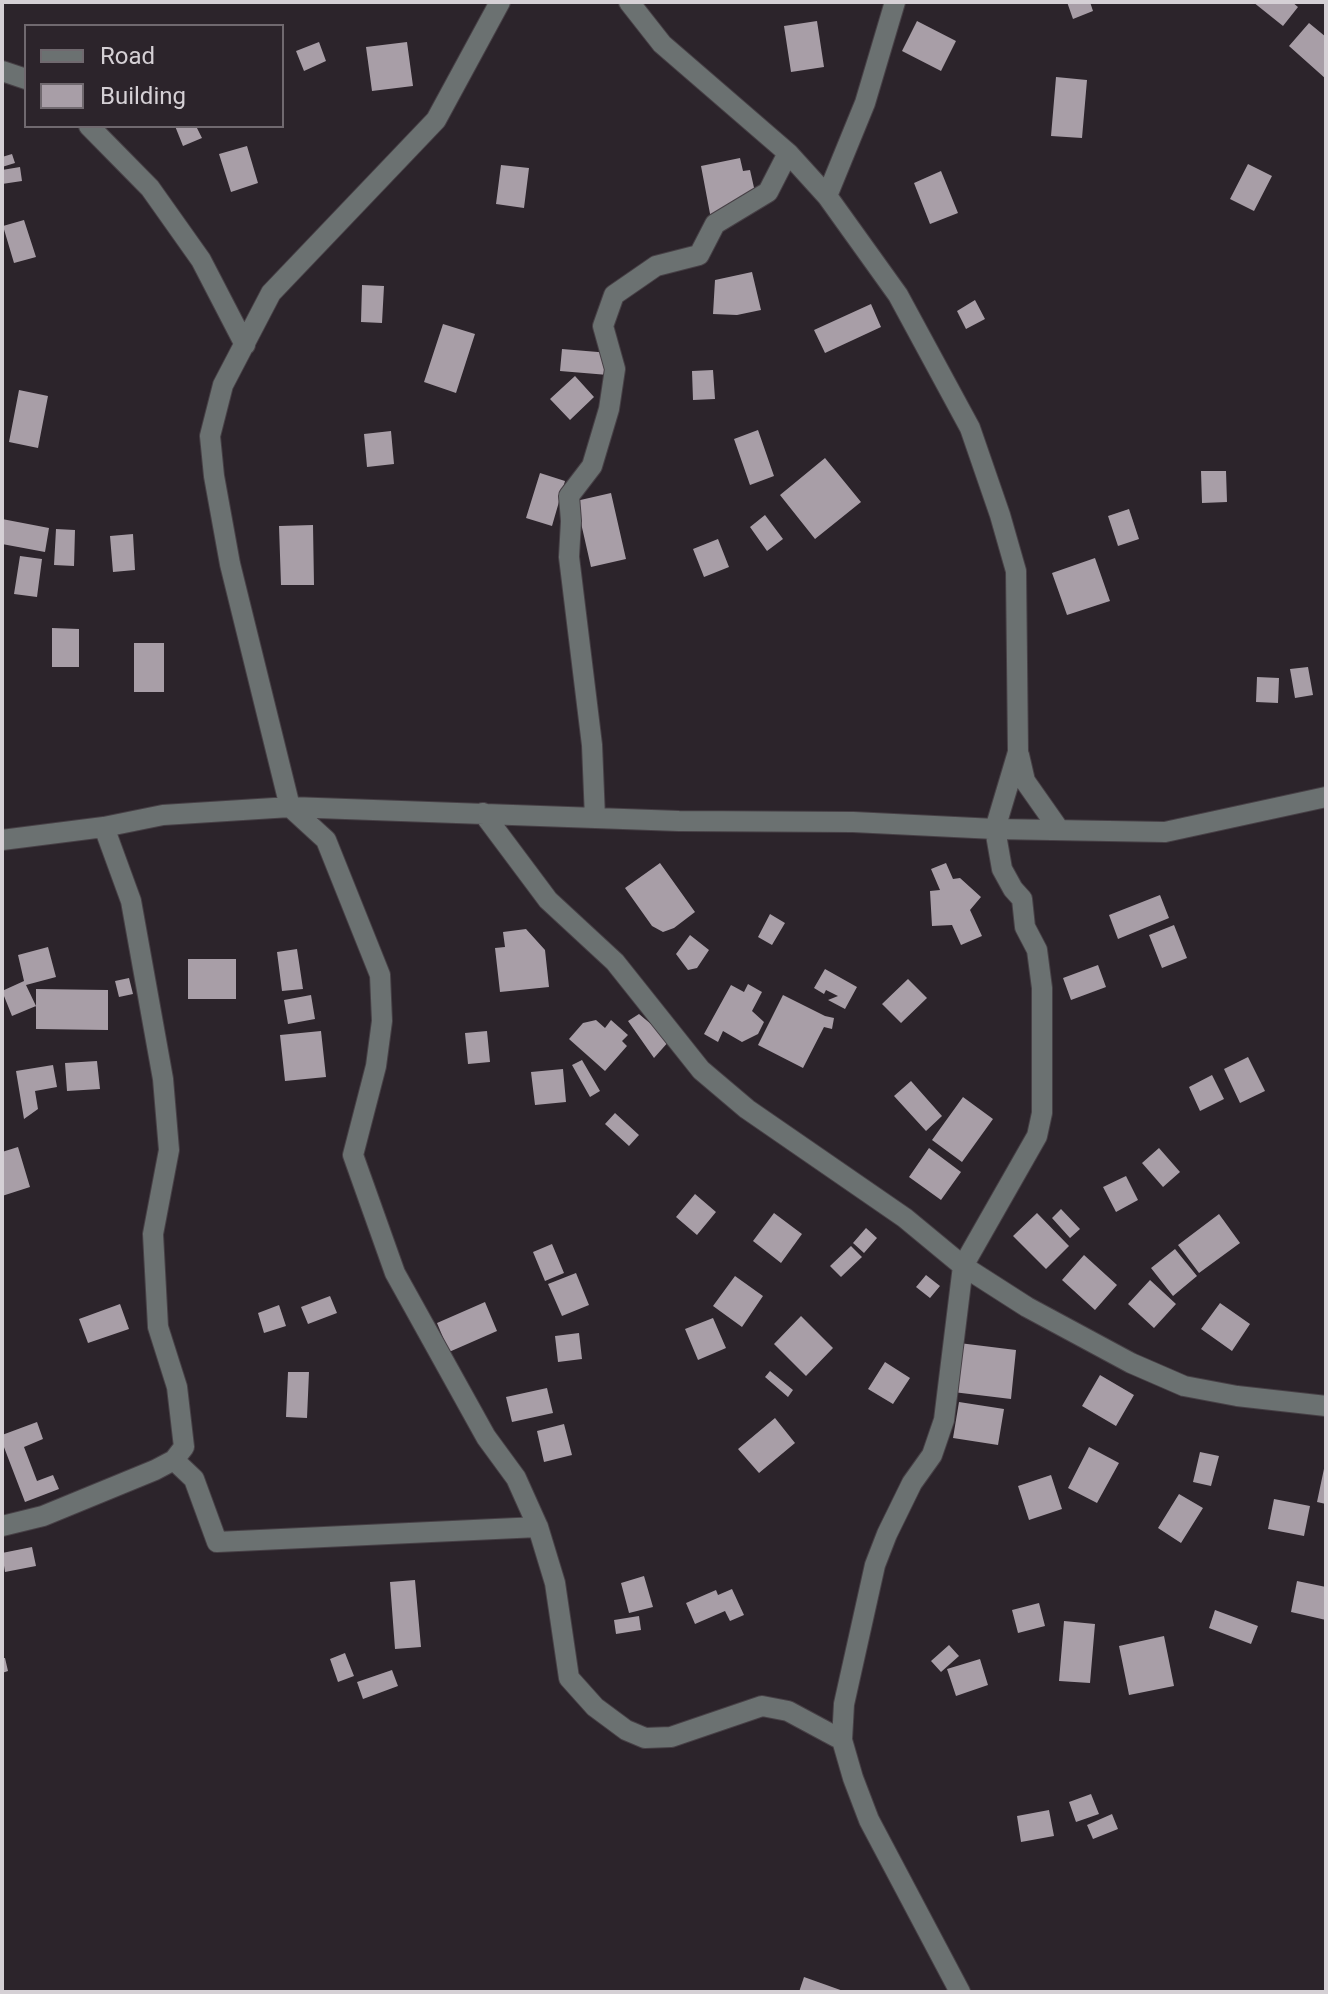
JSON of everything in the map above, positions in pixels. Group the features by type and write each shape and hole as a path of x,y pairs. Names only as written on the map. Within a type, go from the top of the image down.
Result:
{"street":[{"path":"500,2 436,120 271,293 223,385 210,436 230,564 290,807 326,840 380,975 382,1021 376,1066 353,1155 395,1273 494,1452 516,1478 538,1527 555,1583 569,1678 595,1707 626,1730 645,1738 671,1737 762,1706 788,1711 842,1740"},
{"path":"629,2 662,44 788,153 827,196 898,295 970,428 1016,571 1018,752 1025,781 1058,828"},
{"path":"827,196 865,103 895,2"},
{"path":"2,71 24,78"},
{"path":"91,128 150,188 193,248 245,345"},
{"path":"595,818 592,745 569,557 569,496 592,466 609,409 615,369 603,326 614,295 656,266 699,255 715,224 768,192 788,153"},
{"path":"960,1992 869,1820 842,1740 844,1704 875,1565 912,1483 932,1455 944,1420 963,1266 1037,1136 1042,1113 1042,988 1037,950 1025,927 1022,899 1002,869 995,829 1018,752"},
{"path":"2,840 104,827 163,815 290,807 679,821 853,822 995,829 1165,832 1326,797"},
{"path":"483,813 548,900 615,962 701,1070 747,1109 905,1218 963,1266 1027,1307 1131,1363 1184,1386 1237,1396 1326,1406"},
{"path":"2,1526 43,1516 155,1470 174,1460 184,1447 177,1387 158,1327 153,1234 169,1150 163,1079 131,901 104,827"},
{"path":"174,1460 194,1479 217,1542 538,1527"}],"building":[{"path":"1067,2 1090,2 1093,11 1073,19"},
{"path":"1253,2 1292,2 1298,7 1283,26"},
{"path":"817,21 824,67 791,72 784,26"},
{"path":"917,21 956,41 941,71 902,51"},
{"path":"1309,23 1326,37 1326,79 1289,46"},
{"path":"319,42 326,61 304,71 296,51"},
{"path":"407,42 413,86 372,91 366,47"},
{"path":"1056,77 1087,80 1082,138 1051,136"},
{"path":"176,128 197,128 202,138 183,146"},
{"path":"247,146 258,183 231,192 219,154"},
{"path":"12,154 15,163 2,167 2,157"},
{"path":"740,158 743,171 750,170 755,192 711,219 701,166"},
{"path":"1248,164 1272,176 1254,211 1230,199"},
{"path":"501,165 529,168 524,208 496,204"},
{"path":"20,167 22,181 2,184 2,170"},
{"path":"941,171 958,213 930,224 914,183"},
{"path":"24,220 36,257 14,263 3,226"},
{"path":"752,272 761,310 737,315 713,314 715,280"},
{"path":"362,285 384,286 382,323 361,322"},
{"path":"975,300 985,319 966,329 957,311"},
{"path":"871,304 881,327 825,353 814,330"},
{"path":"443,324 475,334 456,393 424,382"},
{"path":"562,349 610,353 608,375 560,371"},
{"path":"713,370 715,399 693,400 692,371"},
{"path":"575,376 594,397 570,420 550,399"},
{"path":"19,390 48,396 38,448 9,442"},
{"path":"758,430 774,476 750,485 734,439"},
{"path":"391,431 394,464 367,467 364,434"},
{"path":"825,458 861,502 815,539 780,495"},
{"path":"1201,471 1226,471 1227,502 1202,503"},
{"path":"540,473 565,481 552,526 526,518"},
{"path":"611,493 626,559 591,567 576,501"},
{"path":"1129,509 1139,539 1118,546 1108,516"},
{"path":"765,515 783,539 767,551 750,527"},
{"path":"2,519 49,528 45,552 2,544"},
{"path":"313,525 314,585 281,585 279,526"},
{"path":"56,529 75,530 74,566 54,565"},
{"path":"133,534 135,570 113,572 110,536"},
{"path":"718,539 729,567 704,577 693,549"},
{"path":"20,556 42,559 37,597 14,594"},
{"path":"1095,558 1110,601 1067,615 1052,573"},
{"path":"52,628 79,629 79,667 52,667"},
{"path":"134,643 164,643 164,692 134,692"},
{"path":"1308,667 1313,695 1295,698 1290,669"},
{"path":"1257,677 1279,678 1278,703 1256,702"},
{"path":"660,863 695,912 674,928 663,932 652,926 625,888"},
{"path":"946,863 953,879 960,878 981,897 970,910 982,936 961,945 952,925 932,926 930,891 940,890 931,869"},
{"path":"1160,895 1169,918 1118,939 1109,915"},
{"path":"770,914 785,923 772,945 758,937"},
{"path":"1174,925 1187,958 1162,968 1149,935"},
{"path":"526,929 545,950 549,987 500,992 495,948 505,947 503,932"},
{"path":"690,935 709,950 697,968 688,970 676,954"},
{"path":"48,947 56,977 26,985 36,1006 12,1016 2,991 24,981 18,955"},
{"path":"297,949 303,989 282,991 277,952"},
{"path":"188,959 236,959 236,999 188,999"},
{"path":"1098,965 1106,987 1071,1000 1063,978"},
{"path":"825,969 857,987 845,1009 828,1000 838,996 826,990 824,994 814,988"},
{"path":"129,978 133,994 119,997 115,981"},
{"path":"908,979 927,998 901,1023 882,1004"},
{"path":"748,984 762,992 752,1011 764,1022 758,1034 742,1042 723,1031 718,1042 704,1034 731,985 744,992"},
{"path":"36,989 108,990 108,1030 36,1029"},
{"path":"311,995 315,1019 288,1024 284,1000"},
{"path":"783,995 834,1018 832,1029 824,1027 803,1068 758,1045"},
{"path":"639,1014 670,1040 654,1058 628,1021"},
{"path":"596,1020 605,1028 611,1020 628,1035 622,1041 627,1046 605,1071 569,1039 583,1023"},
{"path":"321,1031 326,1077 285,1081 280,1035"},
{"path":"487,1031 490,1062 468,1064 465,1033"},
{"path":"1248,1057 1265,1091 1240,1103 1224,1069"},
{"path":"582,1060 600,1091 590,1097 572,1065"},
{"path":"97,1061 100,1089 67,1091 65,1063"},
{"path":"53,1065 57,1087 35,1091 38,1109 24,1119 16,1071"},
{"path":"563,1069 566,1102 535,1105 531,1072"},
{"path":"1212,1075 1224,1099 1200,1111 1189,1087"},
{"path":"911,1081 942,1116 926,1131 894,1096"},
{"path":"963,1097 993,1119 962,1162 932,1140"},
{"path":"615,1113 639,1135 629,1146 605,1124"},
{"path":"18,1147 30,1187 2,1196 2,1152"},
{"path":"929,1148 961,1172 941,1200 909,1177"},
{"path":"1159,1148 1180,1172 1163,1187 1142,1163"},
{"path":"1126,1176 1138,1200 1116,1212 1103,1187"},
{"path":"695,1194 716,1212 697,1235 676,1217"},
{"path":"1061,1209 1080,1229 1070,1238 1052,1218"},
{"path":"774,1213 802,1234 781,1263 753,1241"},
{"path":"1037,1213 1069,1246 1046,1269 1013,1236"},
{"path":"1219,1214 1240,1243 1199,1273 1178,1245"},
{"path":"866,1228 877,1238 864,1253 853,1243"},
{"path":"552,1244 564,1273 545,1281 533,1252"},
{"path":"851,1246 862,1257 841,1277 830,1266"},
{"path":"1175,1249 1197,1276 1173,1296 1151,1268"},
{"path":"1084,1255 1117,1285 1095,1310 1062,1280"},
{"path":"576,1273 589,1305 562,1316 548,1284"},
{"path":"926,1275 940,1286 930,1298 916,1287"},
{"path":"735,1276 763,1296 742,1327 713,1306"},
{"path":"1150,1280 1176,1304 1154,1328 1128,1304"},
{"path":"330,1296 337,1313 308,1324 301,1307"},
{"path":"485,1302 497,1331 449,1352 437,1323"},
{"path":"1220,1303 1250,1324 1232,1351 1201,1329"},
{"path":"120,1304 129,1329 88,1343 79,1319"},
{"path":"279,1305 286,1326 264,1333 258,1313"},
{"path":"801,1316 833,1348 806,1376 774,1344"},
{"path":"713,1318 726,1348 698,1360 685,1329"},
{"path":"579,1333 582,1359 558,1362 555,1336"},
{"path":"959,1343 1016,1350 1011,1399 953,1392"},
{"path":"885,1362 910,1378 893,1404 868,1389"},
{"path":"770,1371 793,1390 788,1397 765,1377"},
{"path":"288,1372 309,1372 307,1418 286,1417"},
{"path":"1100,1375 1134,1395 1116,1426 1082,1406"},
{"path":"547,1388 553,1413 512,1422 506,1397"},
{"path":"959,1402 1004,1409 998,1445 953,1438"},
{"path":"775,1418 795,1443 759,1473 738,1449"},
{"path":"37,1422 43,1439 24,1447 37,1481 53,1475 59,1489 25,1502 2,1435"},
{"path":"564,1424 572,1455 544,1462 537,1431"},
{"path":"1089,1447 1119,1463 1097,1503 1068,1488"},
{"path":"1200,1452 1219,1456 1211,1486 1193,1482"},
{"path":"1326,1465 1326,1504 1317,1502"},
{"path":"1051,1475 1062,1509 1029,1520 1018,1486"},
{"path":"1179,1494 1203,1508 1181,1543 1158,1528"},
{"path":"1274,1499 1310,1506 1304,1536 1268,1529"},
{"path":"32,1547 36,1566 5,1572 2,1553"},
{"path":"644,1576 653,1607 629,1613 621,1583"},
{"path":"415,1580 421,1647 395,1649 390,1582"},
{"path":"1297,1581 1326,1587 1326,1620 1291,1612"},
{"path":"732,1589 744,1615 730,1621 725,1611 695,1624 686,1603 716,1590 718,1595"},
{"path":"1039,1603 1045,1626 1018,1633 1012,1610"},
{"path":"1215,1610 1258,1626 1251,1644 1209,1628"},
{"path":"639,1616 641,1630 616,1634 614,1620"},
{"path":"1064,1621 1095,1624 1090,1683 1059,1681"},
{"path":"1164,1636 1174,1686 1129,1695 1119,1646"},
{"path":"949,1645 959,1656 941,1672 931,1661"},
{"path":"345,1653 354,1676 338,1682 330,1659"},
{"path":"2,1658 5,1658 8,1671 2,1673"},
{"path":"980,1659 988,1685 956,1696 947,1669"},
{"path":"392,1670 398,1686 363,1699 357,1682"},
{"path":"1091,1794 1099,1814 1076,1822 1069,1802"},
{"path":"1049,1810 1054,1836 1021,1842 1017,1816"},
{"path":"1112,1814 1118,1829 1093,1839 1087,1825"},
{"path":"804,1977 846,1992 799,1992"}]}
